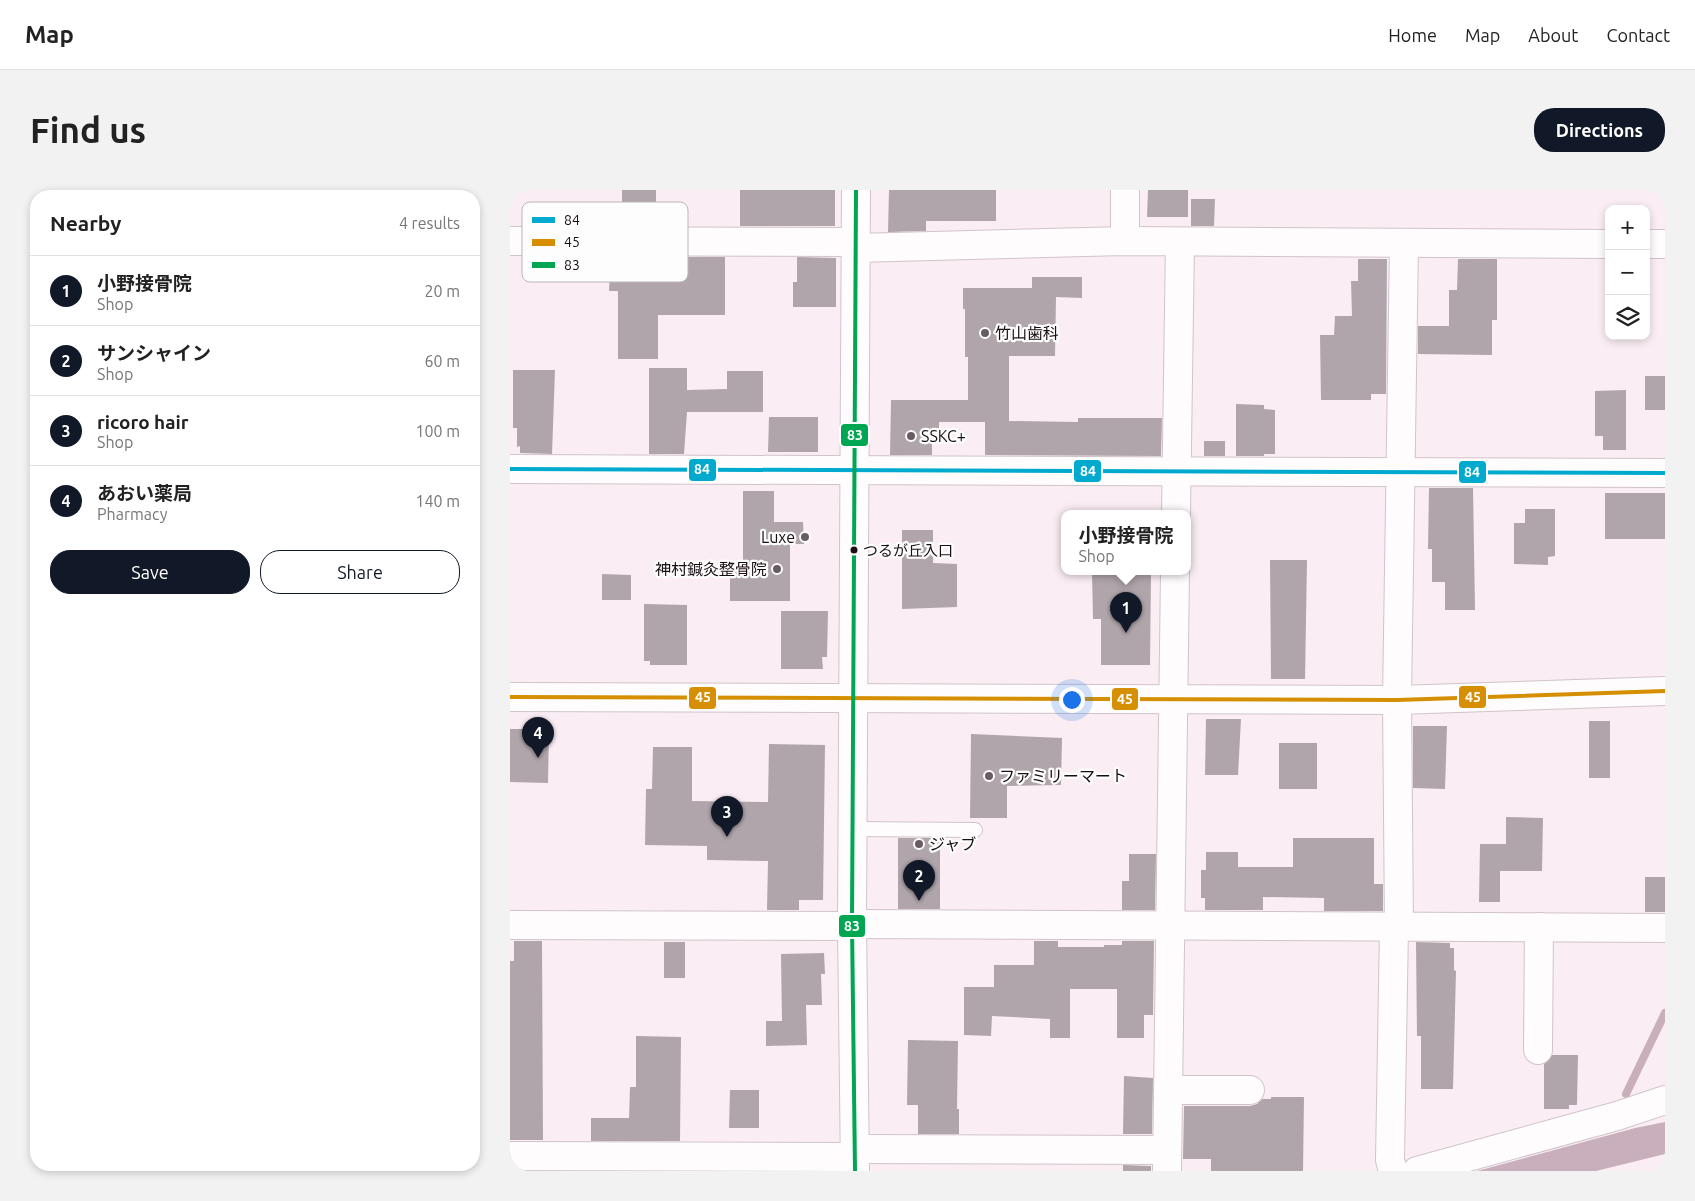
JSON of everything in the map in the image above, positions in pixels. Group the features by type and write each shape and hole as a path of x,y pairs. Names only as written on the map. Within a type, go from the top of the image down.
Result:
{"street":[{"path":"856,190 852,925 856,1159"},
{"path":"1125,190 1125,241"},
{"path":"688,243 856,245 1125,241 1605,244"},
{"path":"1176,510 1180,242"},
{"path":"1393,1171 1390,1160 1396,927 1397,700 1404,243"},
{"path":"1650,244 1665,244"},
{"path":"510,469 1665,473"},
{"path":"510,1156 1167,1161 1176,575"},
{"path":"510,697 1397,700 1665,691"},
{"path":"510,925 1170,925 1665,928"},
{"path":"1538,1050 1539,927"},
{"path":"1168,1090 1250,1090"},
{"path":"1416,1171 1617,1116 1665,1100"}],"lane":[{"path":"853,829 975,830"}],"shaded area":[{"path":"1665,1122 1665,1154 1596,1171 1477,1171 1635,1128"}],"building":[{"path":"622,190 656,190 656,202 622,202"},
{"path":"740,190 835,190 835,226 740,226"},
{"path":"889,190 996,190 996,221 926,221 926,231 888,232"},
{"path":"1148,190 1188,190 1188,217 1147,217"},
{"path":"1191,199 1215,199 1214,226 1191,226"},
{"path":"688,257 725,257 725,315 658,315 658,359 618,359 618,291 609,291 609,282 688,282"},
{"path":"797,257 836,258 836,307 793,307 793,282 797,282"},
{"path":"1358,259 1387,259 1386,394 1371,394 1371,400 1321,400 1320,335 1334,335 1335,316 1352,316 1351,281 1358,281"},
{"path":"1458,259 1497,259 1497,320 1492,320 1492,355 1418,354 1418,326 1449,326 1449,290 1457,290"},
{"path":"1032,277 1082,277 1082,298 1056,297 1055,356 1009,356 1009,421 1078,422 1078,418 1162,418 1161,456 985,455 985,422 939,422 939,443 932,443 932,455 890,455 891,400 968,400 968,357 965,357 963,288 1032,288"},
{"path":"649,368 687,368 687,390 727,389 727,371 763,371 763,412 687,412 684,454 649,454"},
{"path":"513,370 555,370 552,454 520,453 520,446 517,447 517,428 513,428"},
{"path":"1645,376 1665,376 1665,410 1645,410"},
{"path":"1626,390 1626,450 1603,450 1603,436 1595,436 1595,391"},
{"path":"1236,404 1264,405 1264,409 1275,410 1275,454 1236,456"},
{"path":"769,417 818,417 818,452 768,452"},
{"path":"1204,441 1225,441 1225,456 1204,456"},
{"path":"1429,488 1473,488 1475,610 1445,610 1445,582 1432,582 1432,549 1428,549"},
{"path":"743,491 774,491 774,522 803,522 804,544 790,544 790,601 730,601 730,563 743,563"},
{"path":"1605,493 1665,493 1665,539 1605,539"},
{"path":"1525,509 1555,509 1555,556 1548,557 1548,565 1514,564 1514,523 1525,523"},
{"path":"902,530 933,530 933,563 957,564 957,607 902,609"},
{"path":"1270,560 1307,560 1305,679 1271,679"},
{"path":"602,574 631,575 631,600 602,600"},
{"path":"1092,575 1151,575 1150,665 1101,665 1101,619 1093,619"},
{"path":"644,604 687,605 687,665 650,665 650,661 644,661"},
{"path":"781,611 828,611 827,657 822,657 823,669 781,669"},
{"path":"1206,719 1241,719 1238,775 1205,775"},
{"path":"1589,721 1610,721 1610,778 1589,778"},
{"path":"1413,726 1447,726 1445,789 1413,788"},
{"path":"510,729 549,729 548,783 510,782"},
{"path":"971,734 1062,738 1061,785 1007,786 1007,818 970,818"},
{"path":"1279,743 1317,743 1317,789 1279,789"},
{"path":"769,744 825,745 823,900 799,900 799,910 767,910 768,861 707,860 707,846 645,845 646,789 652,789 653,747 692,747 692,801 768,802"},
{"path":"1506,817 1543,818 1542,871 1500,871 1500,902 1479,902 1480,844 1506,844"},
{"path":"898,838 940,838 940,909 898,909"},
{"path":"1293,838 1374,838 1374,884 1383,884 1383,911 1324,911 1324,898 1263,897 1263,910 1205,910 1205,898 1201,898 1201,870 1206,870 1206,852 1238,852 1238,867 1293,867"},
{"path":"1129,854 1156,854 1155,910 1122,910 1122,881 1129,881"},
{"path":"1645,877 1665,877 1665,912 1645,912"},
{"path":"514,941 542,941 543,1140 510,1140 510,961 514,961"},
{"path":"1034,941 1058,941 1058,947 1104,947 1104,945 1122,945 1122,941 1154,941 1153,1015 1144,1015 1144,1038 1117,1038 1117,989 1070,989 1070,1038 1050,1038 1050,1019 992,1016 991,1036 964,1035 964,987 994,987 994,965 1034,965"},
{"path":"664,942 685,942 685,978 664,978"},
{"path":"1416,942 1450,943 1450,948 1454,948 1454,970 1456,971 1453,1089 1421,1089 1421,1036 1417,1036"},
{"path":"824,953 825,974 821,974 822,1005 806,1005 807,1045 766,1046 766,1021 782,1021 781,954"},
{"path":"636,1036 681,1037 680,1141 591,1141 591,1118 629,1118 630,1087 636,1087"},
{"path":"908,1040 958,1041 957,1109 959,1109 959,1134 918,1134 918,1105 907,1105"},
{"path":"1552,1055 1578,1055 1577,1105 1569,1105 1569,1109 1544,1109 1544,1064"},
{"path":"1124,1076 1153,1078 1152,1134 1123,1134"},
{"path":"730,1090 759,1090 759,1128 729,1128"},
{"path":"1271,1097 1304,1097 1303,1171 1211,1171 1211,1159 1183,1159 1184,1106 1250,1106 1257,1104 1262,1099 1271,1099"},
{"path":"1123,1165 1151,1166 1151,1171 1123,1171"}],"waterway":[{"path":"1626,1094 1665,1013"}],"transit line":[{"name":"83","path":"855,1171 852,924 856,190"},
{"name":"84","path":"510,469 1665,473"},
{"name":"45","path":"510,697 1397,700 1665,691"}],"place":[{"name":"竹山歯科","path":"985,333"},
{"name":"SSKC+","path":"911,436"},
{"name":"Luxe","path":"805,537"},
{"name":"つるが丘入口","path":"854,550"},
{"name":"神村鍼灸整骨院","path":"777,569"},
{"name":"小野接骨院","path":"1126,633"},
{"name":"あおい薬局","path":"538,758"},
{"name":"ファミリーマート","path":"989,776"},
{"name":"ricoro hair","path":"727,837"},
{"name":"ジャブ","path":"919,844"},
{"name":"サンシャイン","path":"919,901"}]}
